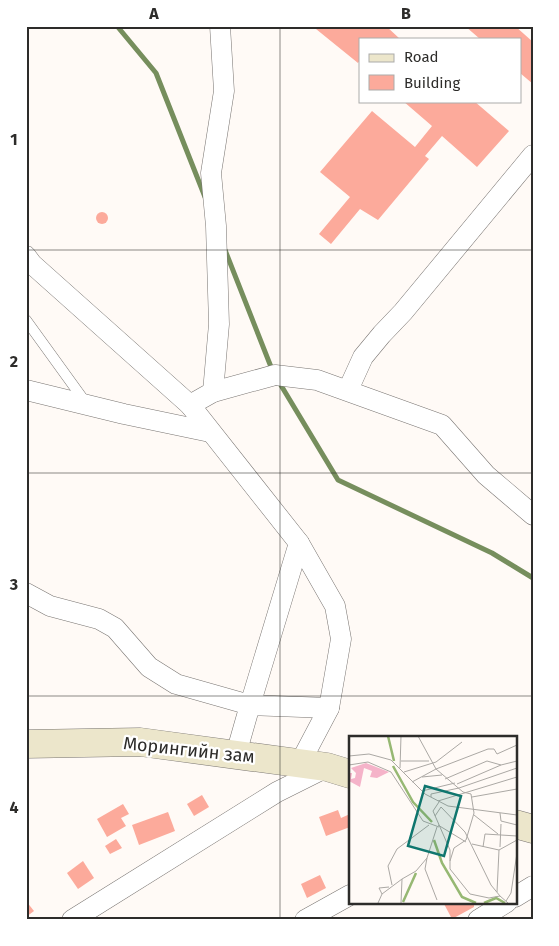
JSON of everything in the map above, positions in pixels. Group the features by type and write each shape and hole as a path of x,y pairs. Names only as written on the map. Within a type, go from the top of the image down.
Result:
{"main road":[{"name":"Морингийн зам","path":"26,744 140,742 300,763 338,771"},
{"path":"516,824 533,829"}],"street":[{"path":"213,392 219,324 216,226 211,173 224,91 220,26"},
{"path":"348,390 363,357 375,341 403,312 533,155"},
{"path":"28,264 190,405 299,543 335,606 341,639 329,708 300,763"},
{"path":"190,405 213,392 275,375 317,380 442,425 486,475 533,515"},
{"path":"26,390 124,414 210,432"},
{"path":"236,754 299,543"},
{"path":"26,593 50,606 99,620 116,628 148,666 176,684 250,705 329,708"},
{"path":"72,920 277,792 338,771"},
{"path":"516,896 533,886"},
{"path":"305,920 349,896"},
{"path":"478,920 504,904"}],"lane":[{"path":"26,320 86,404"}],"building":[{"path":"318,26 386,26 399,38 359,38 358,63 316,29"},
{"path":"465,26 515,26 533,42 533,84 522,75 522,38 479,38"},
{"path":"404,102 475,102 509,131 477,167 442,136 425,156 429,159 378,220 360,209 331,244 319,234 350,197 320,172 372,111 415,147 432,126"},
{"path":"102,212 108,218 102,224 96,218"},
{"path":"202,795 209,807 194,816 187,804"},
{"path":"123,804 129,814 121,818 126,826 107,837 97,819"},
{"path":"338,810 341,818 349,814 349,827 326,836 319,817"},
{"path":"168,812 175,831 139,845 132,825"},
{"path":"116,839 122,848 110,854 105,846"},
{"path":"83,861 94,878 78,889 67,873"},
{"path":"320,875 326,888 307,898 301,884"},
{"path":"26,901 34,911 26,917"},
{"path":"444,904 474,904 474,907 452,919"}],"waterway":[{"path":"117,26 156,73 205,197"},
{"path":"225,250 273,372"},
{"path":"279,382 338,480 492,553 533,578"}]}
